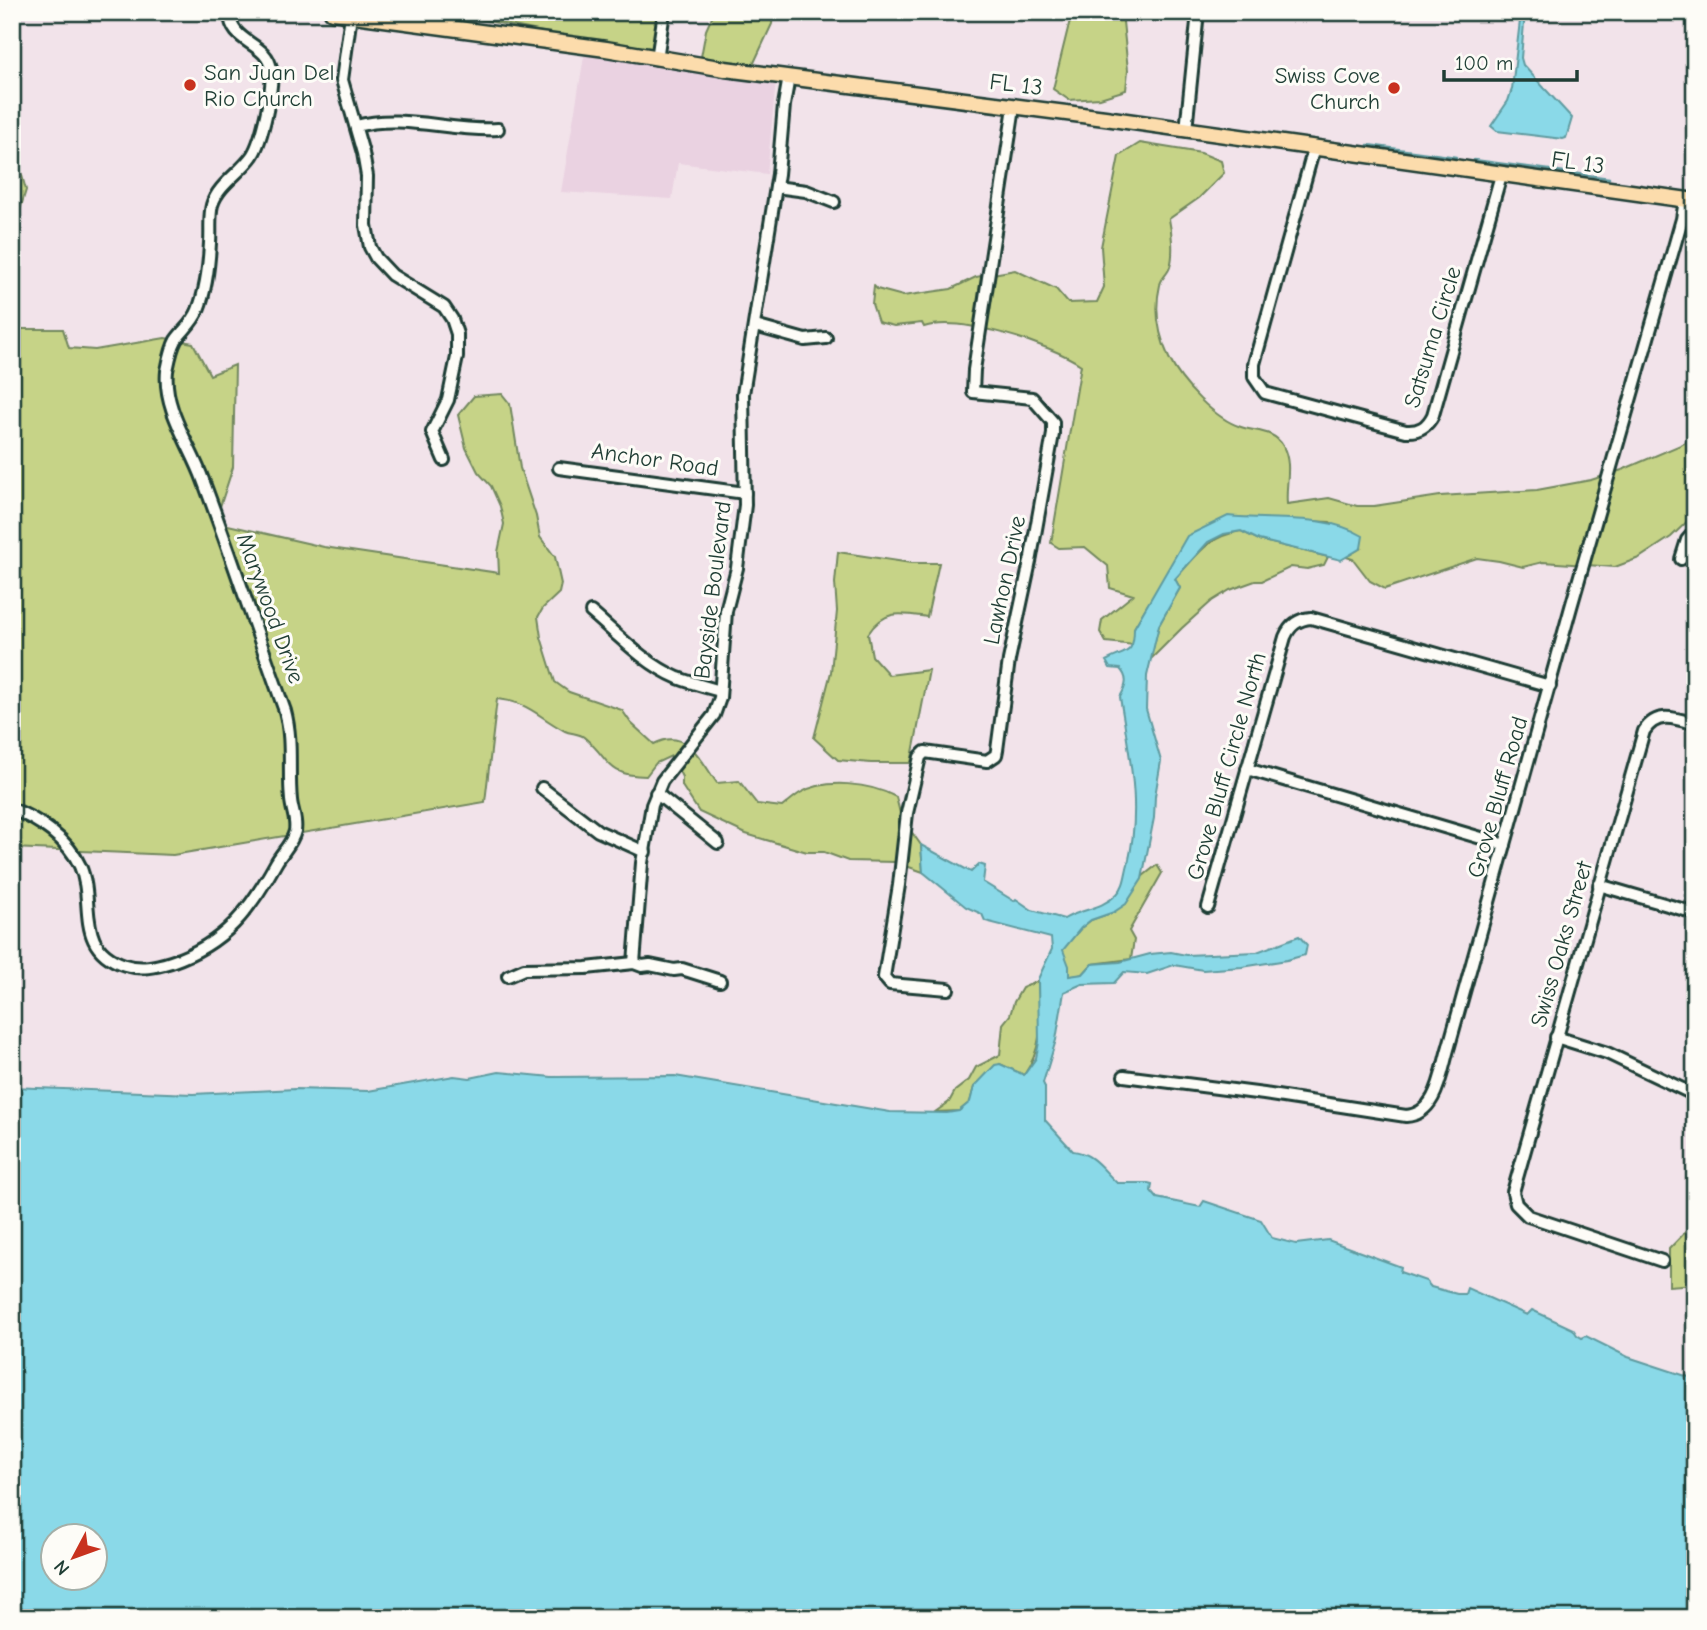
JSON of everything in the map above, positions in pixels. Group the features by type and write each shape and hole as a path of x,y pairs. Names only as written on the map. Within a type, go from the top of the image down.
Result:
{"main road":[{"name":"FL 13","path":"332,12 1690,200"}],"street":[{"name":"Marywood Drive","path":"12,809 47,829 67,846 85,881 88,926 99,947 118,962 141,968 182,958 211,944 224,934 261,891 294,835 291,743 285,711 203,480 171,406 167,385 169,361 174,345 190,324 200,302 209,257 212,205 228,181 253,155 266,119 271,69 266,56 238,35 230,24 230,12"},
{"path":"657,59 664,12"},
{"path":"1186,130 1198,12"},
{"path":"351,15 342,80 367,176 366,225 370,247 383,267 444,307 457,334 457,357 448,400 432,432 444,460"},
{"name":"Bayside Boulevard","path":"634,963 645,852 656,793 667,773 692,746 714,715 720,691 726,611 742,537 745,493 743,394 776,187 789,77"},
{"name":"Lawhon Drive","path":"948,989 890,984 884,977 907,813 920,757 925,752 987,761 996,755 1009,660 1053,435 1053,422 1032,398 973,392 974,370 1014,107"},
{"path":"356,126 381,121 403,121 454,128 498,129"},
{"name":"Satsuma Circle","path":"1314,148 1254,364 1254,377 1265,393 1406,432 1419,430 1430,422 1433,415 1501,174"},
{"path":"776,187 806,191 834,202"},
{"name":"Grove Bluff Road","path":"1124,1076 1406,1116 1419,1114 1430,1103 1449,1046 1682,219 1690,200"},
{"path":"755,326 805,340 826,338"},
{"name":"Anchor Road","path":"559,468 745,493"},
{"path":"1681,559 1688,540 1695,531"},
{"path":"590,612 635,651 663,670 678,678 720,691"},
{"name":"Grove Bluff Circle North","path":"1208,907 1284,637 1298,621 1311,618 1550,686"},
{"name":"Swiss Oaks Street","path":"1662,1261 1531,1218 1517,1204 1513,1192 1644,731 1660,717 1671,717 1695,724"},
{"path":"1247,769 1505,845"},
{"path":"542,788 598,831 645,852"},
{"path":"656,793 718,843"},
{"path":"1599,885 1695,913"},
{"path":"508,975 524,969 586,968 634,963 642,967 650,965 682,969 720,981"},
{"path":"1556,1037 1607,1053 1695,1095"}],"shaded area":[{"path":"585,51 776,80 767,174 678,163 672,199 561,192"}],"green space":[{"path":"444,12 658,12 654,48 587,41"},
{"path":"714,12 773,12 772,24 752,67 701,57 706,30"},
{"path":"1072,12 1122,12 1128,70 1126,90 1100,98 1069,100 1053,89"},
{"path":"1140,143 1201,153 1221,161 1224,173 1199,198 1169,219 1172,256 1158,294 1160,332 1174,368 1190,389 1210,408 1231,423 1270,434 1283,446 1288,461 1287,504 1329,498 1357,506 1374,506 1440,496 1537,490 1591,480 1622,470 1683,444 1695,435 1695,514 1671,537 1639,558 1615,567 1543,562 1523,567 1477,558 1385,589 1370,581 1353,559 1346,557 1361,548 1330,522 1228,517 1148,604 1134,628 1134,645 1106,642 1100,632 1102,620 1133,595 1110,588 1108,566 1085,547 1059,548 1051,543 1081,365 1027,341 981,328 940,324 924,327 922,323 894,326 878,322 872,304 874,286 903,296 951,289 976,277 1015,270 1056,289 1068,303 1097,302 1104,287 1101,247 1119,156"},
{"path":"12,165 19,165 26,190 12,236"},
{"path":"12,305 19,317 21,329 63,329 69,348 95,350 165,338 193,343 210,375 235,365 233,467 215,522 324,547 499,573 498,552 504,524 500,506 491,486 478,472 466,448 458,415 474,396 502,394 510,404 520,468 540,537 555,557 561,584 559,593 543,608 538,617 541,637 555,682 569,692 622,710 631,723 654,744 666,740 684,743 699,757 717,783 739,781 757,804 782,807 811,788 835,784 874,788 896,797 901,817 921,845 923,872 895,862 848,861 824,852 807,852 746,834 699,812 682,786 682,777 671,756 656,763 646,776 623,773 610,765 583,736 565,731 517,703 497,699 485,802 173,855 12,848"},
{"path":"1241,531 1259,540 1328,557 1324,565 1307,569 1291,567 1262,581 1230,590 1212,601 1150,660 1159,625 1180,588 1175,579 1211,542"},
{"path":"838,552 911,563 939,563 927,617 893,615 880,620 868,634 872,656 889,675 929,670 911,763 838,760 814,738 831,672 837,611 835,583"},
{"path":"1157,865 1162,873 1129,931 1134,940 1131,959 1092,964 1083,974 1069,977 1062,950 1091,920 1114,912 1143,876"},
{"path":"1038,981 1040,1030 1036,1052 1024,1075 1000,1064 974,1087 970,1102 959,1111 935,1112 949,1102 955,1091 969,1080 976,1067 1000,1055 1003,1024 1010,1015 1014,1002 1022,988"},
{"path":"1695,1222 1695,1284 1669,1286 1669,1249"}],"water":[{"path":"1521,12 1525,12 1521,58 1523,65 1572,118 1566,138 1497,131 1491,126 1508,101 1512,89"},
{"path":"1228,516 1314,521 1332,524 1363,536 1361,548 1341,560 1259,540 1241,531 1224,534 1208,542 1175,579 1180,588 1159,625 1147,676 1146,709 1161,761 1154,818 1142,879 1126,904 1114,912 1091,920 1063,950 1069,966 1069,976 1083,974 1092,964 1120,962 1150,954 1257,952 1299,936 1307,945 1305,955 1242,967 1203,970 1174,965 1147,974 1124,972 1114,983 1082,984 1064,992 1056,1040 1043,1083 1045,1120 1073,1151 1092,1159 1117,1183 1152,1184 1151,1191 1157,1198 1200,1207 1204,1201 1261,1220 1272,1238 1296,1244 1328,1240 1401,1267 1400,1272 1426,1281 1431,1287 1457,1294 1465,1294 1467,1288 1527,1315 1532,1310 1573,1329 1582,1338 1586,1336 1628,1357 1695,1379 1695,1618 12,1618 12,1087 193,1094 295,1089 368,1091 454,1076 470,1078 499,1072 552,1077 675,1076 890,1112 959,1111 970,1102 974,1087 995,1065 1000,1064 1024,1075 1036,1058 1039,1042 1038,979 1052,949 1051,938 985,921 982,914 966,907 923,872 921,845 971,872 979,864 985,866 983,882 1032,910 1064,919 1104,904 1117,894 1122,887 1132,842 1134,800 1120,697 1126,679 1120,669 1110,668 1106,661 1128,651 1134,637 1134,628 1187,536"}],"waterway":[{"path":"1368,145 1456,157"},
{"path":"1474,160 1609,178"}],"place":[{"name":"San Juan Del Rio Church","path":"190,85"},
{"name":"Swiss Cove Church","path":"1394,88"}]}
